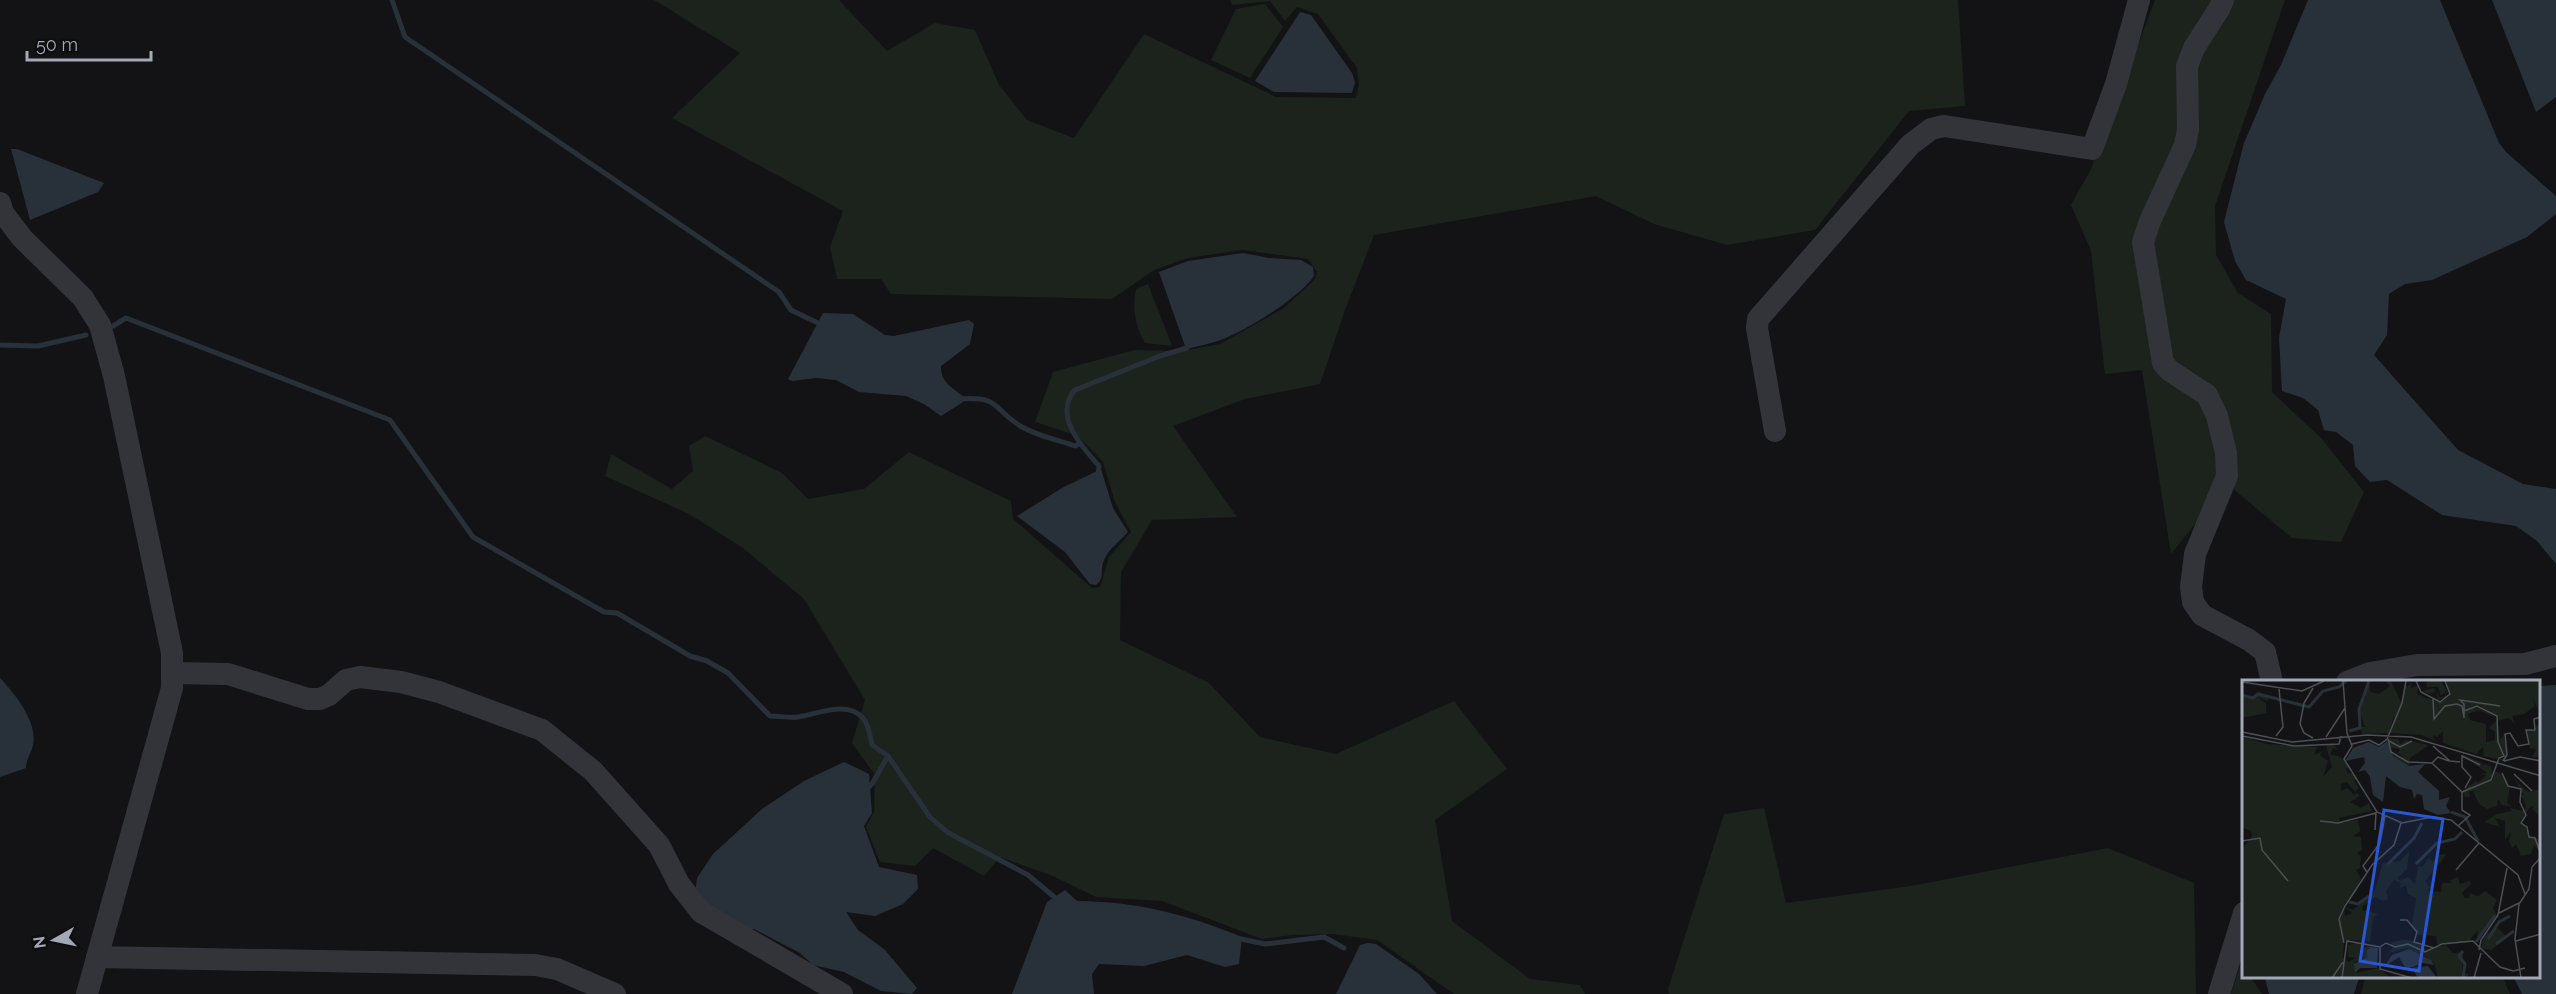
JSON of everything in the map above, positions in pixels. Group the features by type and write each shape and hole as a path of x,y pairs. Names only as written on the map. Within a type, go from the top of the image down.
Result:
{"street":[{"path":"1775,431 1757,328 1758,320 1920,135 1931,129 1944,126 2092,149 2116,84 2139,0"},
{"path":"2223,0 2193,48 2187,66 2188,130 2185,145 2150,221 2143,242 2163,363 2169,370 2207,395 2217,416 2226,453 2227,476 2196,554 2191,587 2193,602 2202,615 2249,640 2265,652 2272,680"},
{"path":"0,203 3,213 21,238 83,298 100,326 114,376 172,653 172,688 87,994"},
{"path":"2352,680 2370,673 2417,665 2525,664 2556,656"},
{"path":"173,674 228,674 308,699 320,699 346,680 360,677 401,682 440,692 542,730 593,771 659,845 679,884 701,912 842,994"},
{"path":"2219,994 2242,919"},
{"path":"97,957 535,965 557,969 615,994"}],"shaded area":[{"path":"654,0 839,0 887,51 935,23 975,30 999,85 1027,120 1074,138 1144,34 1276,97 1356,98 1359,84 1357,68 1318,14 1297,7 1285,21 1270,1 1232,5 1230,0 1958,0 1965,106 1909,111 1815,230 1727,245 1654,224 1596,196 1374,235 1320,384 1245,399 1173,426 1237,517 1152,520 1121,572 1120,640 1209,683 1260,737 1336,754 1454,701 1507,769 1435,820 1452,921 1530,979 1580,985 1585,994 1454,994 1377,940 1333,934 1292,935 1262,939 1162,901 1096,897 1053,876 1000,857 984,876 933,848 915,866 880,862 866,827 874,812 875,775 852,743 865,700 804,599 743,548 689,514 605,476 611,454 672,489 693,471 689,446 705,436 782,473 808,499 864,489 909,452 1011,501 1013,519 1092,588 1100,587 1109,557 1131,532 1115,502 1103,462 1078,436 1035,422 1053,372 1135,350 1182,351 1220,344 1284,308 1315,279 1317,272 1308,259 1242,250 1188,258 1154,270 1112,299 891,294 881,279 837,279 830,247 843,211 672,118 740,53"},
{"path":"2155,0 2285,0 2215,206 2216,255 2238,293 2271,314 2272,392 2322,439 2364,492 2341,542 2292,538 2227,484 2171,554 2142,370 2105,374 2091,251 2071,205 2091,169"},
{"path":"2308,0 2440,0 2499,143 2506,152 2556,196 2556,214 2527,237 2432,280 2405,284 2389,294 2387,335 2374,355 2458,450 2523,484 2556,489 2556,564 2537,541 2516,526 2442,515 2387,480 2370,482 2355,466 2353,445 2336,432 2324,430 2318,410 2303,398 2282,391 2279,338 2286,299 2246,280 2235,261 2224,222 2244,143 2265,94 2281,65"},
{"path":"2492,0 2556,0 2556,97 2536,112"},
{"path":"1265,4 1283,27 1250,78 1211,60 1236,9"},
{"path":"1300,12 1311,15 1352,73 1355,82 1352,93 1274,92 1255,81"},
{"path":"11,149 17,149 104,183 98,192 30,220"},
{"path":"1243,253 1269,258 1301,260 1313,267 1314,276 1296,295 1256,323 1229,337 1186,349 1159,272 1188,261"},
{"path":"1148,284 1172,346 1145,343 1139,330 1134,310 1136,289"},
{"path":"823,313 853,314 885,335 894,336 969,320 974,324 970,344 941,366 942,376 963,396 963,402 941,416 924,404 906,396 859,392 836,380 816,378 792,381 788,379"},
{"path":"1101,469 1113,508 1128,532 1107,554 1100,580 1096,585 1090,584 1065,552 1017,516 1062,488"},
{"path":"0,678 24,709 34,736 26,768 0,777"},
{"path":"2556,685 2556,994 2522,994 2514,979 2541,979 2541,686"},
{"path":"844,762 869,774 872,813 864,826 879,867 917,875 918,889 903,904 875,916 846,912 858,930 885,950 917,988 912,994 881,991 844,972 813,965 800,953 754,929 741,929 695,894 697,878 713,854 762,809 804,781"},
{"path":"1764,808 1786,903 1911,886 2108,848 2194,883 2196,994 1669,994 1668,989 1724,814"},
{"path":"1065,890 1077,901 1120,904 1161,911 1202,922 1242,937 1239,964 1225,967 1187,955 1144,966 1099,964 1092,974 1094,994 1012,994 1047,902"},
{"path":"1376,944 1419,974 1437,994 1336,994 1360,945"},
{"path":"2241,963 2242,979 2252,979 2262,994 2231,994"},
{"path":"2265,979 2359,979 2354,994 2269,994"},
{"path":"2365,979 2503,979 2510,994 2361,994"}],"waterway":[{"path":"392,0 405,37 779,292 791,310 822,325"},
{"path":"113,326 126,318 390,420 473,537 604,612 617,613 690,656 707,661 728,673 770,716 798,717 841,709 849,710 863,718 867,724 872,745 888,756 872,784 865,791"},
{"path":"0,345 38,346 86,335"},
{"path":"1098,475 1099,466 1078,440 1068,420 1069,400 1075,390 1160,356 1187,348 1188,344"},
{"path":"958,399 982,399 995,405 1028,430 1075,446 1080,443"},
{"path":"888,756 930,817 947,832 1028,875 1059,901"},
{"path":"1236,938 1265,944 1324,937 1344,948"}]}
